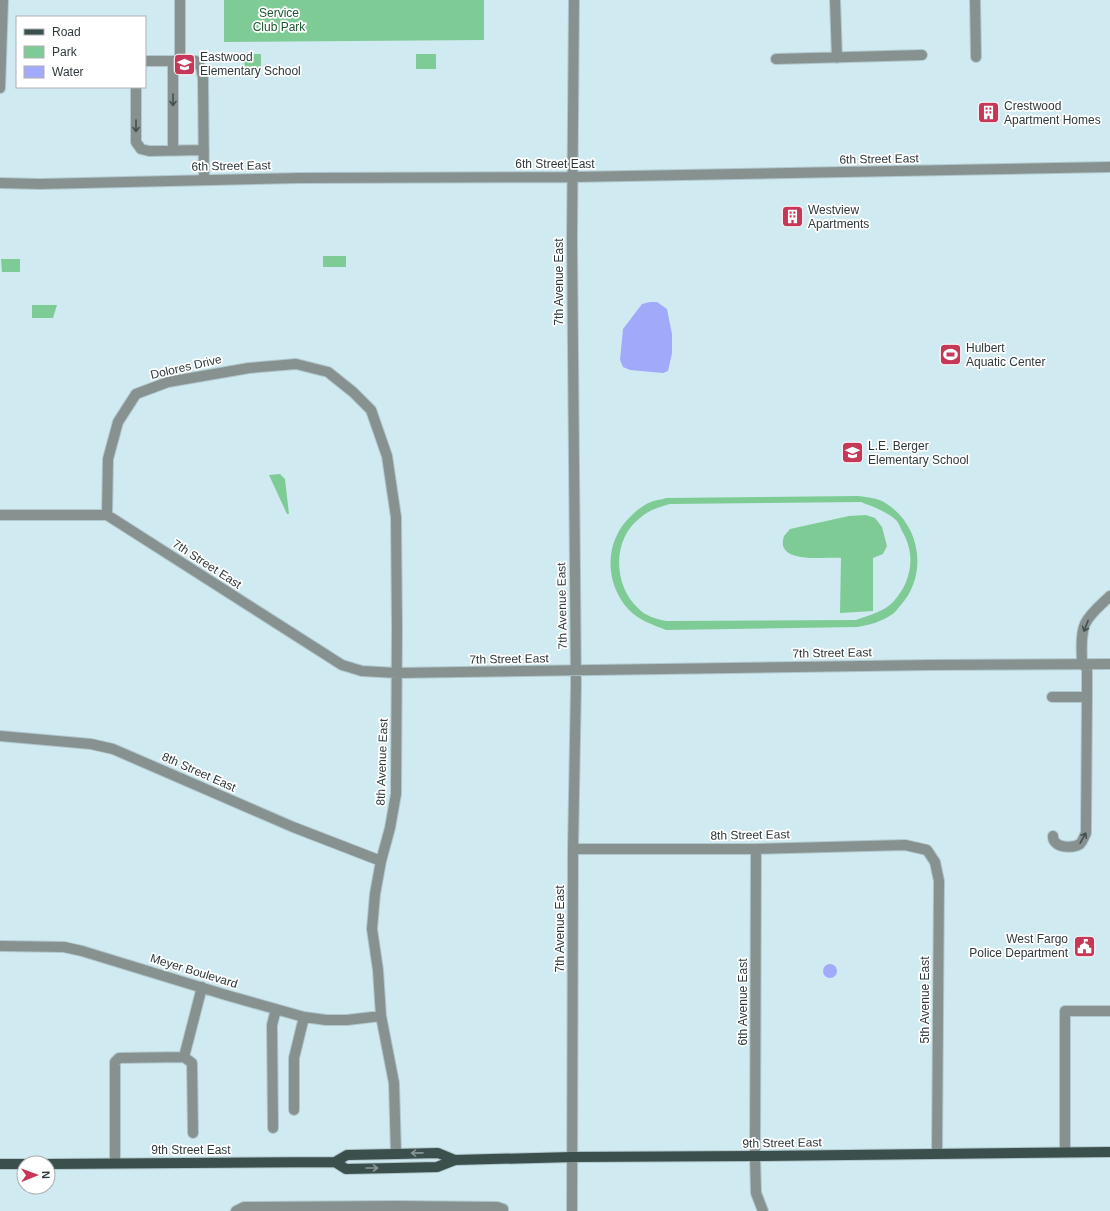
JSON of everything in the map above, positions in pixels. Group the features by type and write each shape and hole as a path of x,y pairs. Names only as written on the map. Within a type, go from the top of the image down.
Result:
{"main road":[{"name":"9th Street East","path":"56,1164 335,1162 346,1168 395,1168 437,1167 455,1160 573,1157 1110,1152"},
{"name":"9th Street East","path":"335,1162 347,1155 438,1153 455,1160"},
{"path":"0,1164 16,1164"}],"street":[{"path":"0,88 3,0"},
{"path":"173,151 180,0"},
{"name":"7th Avenue East","path":"572,1211 573,850 576,671 572,285 574,0"},
{"path":"835,0 836,58"},
{"path":"975,0 976,57"},
{"path":"776,59 922,55"},
{"path":"146,61 196,61 201,68 203,78 204,180"},
{"path":"136,88 136,142 141,149 149,151 204,150"},
{"name":"6th Street East","path":"0,183 40,184 204,180 573,177 1110,167"},
{"name":"Dolores Drive","path":"107,516 108,459 118,422 136,394 175,381 249,368 296,364 328,372 343,384"},
{"name":"8th Avenue East","path":"343,384 371,410 387,456 396,517 396,794 375,894 372,929 378,970 381,1016 394,1083 396,1154"},
{"path":"0,515 107,516"},
{"name":"7th Street East","path":"107,516 342,665 362,672 397,673 929,665 1110,664"},
{"path":"1053,836 1055,842 1059,845 1076,846 1083,840 1086,833 1086,697 1083,633 1085,624 1110,596"},
{"path":"1052,697 1086,697"},
{"name":"8th Street East","path":"0,736 91,744 113,748 293,828 381,861"},
{"name":"8th Street East","path":"573,850 756,849 905,845 927,850"},
{"name":"6th Avenue East","path":"756,849 755,1156 756,1194 763,1211"},
{"name":"5th Avenue East","path":"927,850 935,862 939,881 937,1154"},
{"name":"Meyer Boulevard","path":"0,946 64,947 82,950 304,1017 326,1020 348,1020 381,1016"},
{"path":"184,1057 202,987"},
{"path":"273,1128 272,1025 276,1009"},
{"path":"1065,1152 1065,1011 1110,1011"},
{"path":"294,1110 294,1058 304,1017"},
{"path":"115,1163 115,1062 119,1058 184,1057 192,1063 193,1133"},
{"path":"236,1211 244,1207 292,1209 326,1206 395,1206 497,1207 503,1209 503,1211"}],"green space":[{"name":"Service Club Park","path":"224,0 484,0 484,40 224,42"},
{"path":"244,54 261,54 261,74 245,74"},
{"path":"416,54 436,54 436,69 416,69"},
{"path":"323,256 346,256 346,267 323,267"},
{"path":"1,259 20,259 20,272 2,272"},
{"path":"32,305 57,305 53,318 32,318"},
{"path":"280,474 285,479 289,514 287,514 269,475"},
{"path":"858,496 879,500 895,510 905,522 912,535 916,550 917,565 915,579 909,593 894,613 879,621 857,627 666,630 651,624 633,614 629,610 615,587 610,562 616,537 622,526 642,506 653,501 666,498","holes":["861,502 888,514 898,522 909,549 910,567 905,585 890,605 881,611 856,620 666,621 651,617 641,611 630,598 620,575 620,550 624,538 631,527 647,513 670,504"]},
{"path":"866,515 875,518 882,527 887,546 883,554 873,558 873,611 840,613 841,558 810,558 794,555 784,548 784,536 790,529 849,516"}],"water":[{"path":"657,302 667,309 672,334 672,353 668,371 663,373 630,370 623,367 620,360 623,329 642,304"},
{"path":"830,964 835,966 837,971 835,976 830,978 825,976 823,971 825,966"}],"place":[{"name":"Eastwood Elementary School","path":"185,64"},
{"name":"Crestwood Apartment Homes","path":"989,113"},
{"name":"Westview Apartments","path":"793,217"},
{"name":"Hulbert Aquatic Center","path":"951,355"},
{"name":"L.E. Berger Elementary School","path":"852,453"},
{"name":"West Fargo Police Department","path":"1084,946"}]}
